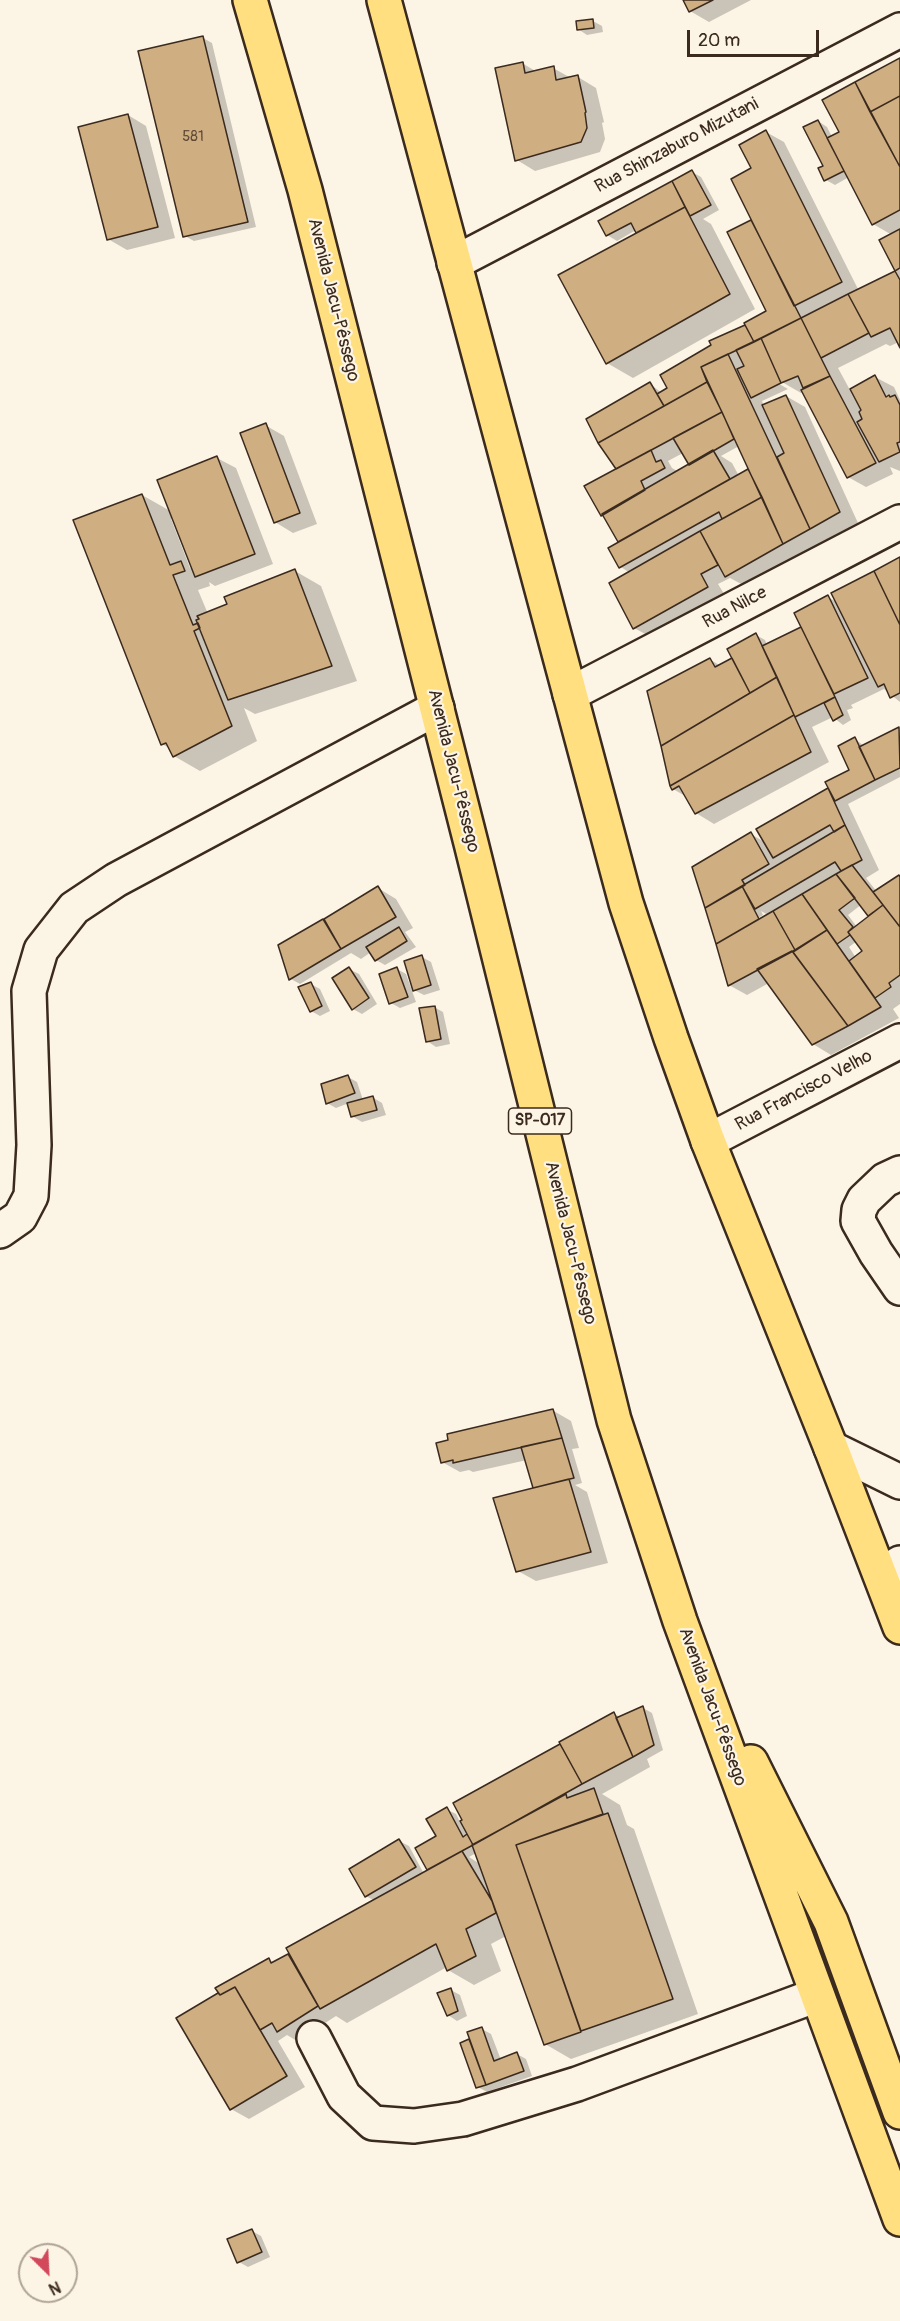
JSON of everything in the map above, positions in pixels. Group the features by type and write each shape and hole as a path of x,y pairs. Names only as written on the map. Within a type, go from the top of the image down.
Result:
{"highway":[{"name":"Avenida Jacu-Pêssego","path":"250,0 305,190 614,1420 680,1621 900,2219"},
{"path":"384,0 626,903 708,1141 831,1448 891,1569 900,1627"},
{"path":"680,1621 831,1922 900,2112"}],"street":[{"name":"Rua Shinzaburo Mizutani","path":"454,263 900,30"},
{"name":"Rua Nilce","path":"570,694 900,522"},
{"path":"0,1231 20,1217 31,1196 34,1144 29,991 41,950 74,908 116,880 436,708"},
{"name":"Rua Francisco Velho","path":"708,1141 891,1052"},
{"path":"900,1173 885,1180 864,1200 859,1210 858,1221 900,1288"},
{"path":"831,1448 900,1482"},
{"path":"314,2038 344,2096 373,2123 414,2126 463,2119 577,2084 817,1995"}],"building":[{"path":"683,0 713,0 689,12"},
{"path":"593,19 594,28 577,30 576,21"},
{"path":"203,36 248,222 183,237 138,51"},
{"path":"900,58 900,96 870,112 855,82"},
{"path":"523,62 525,73 554,66 556,80 578,75 587,128 581,142 515,161 495,68"},
{"path":"855,82 900,167 900,210 872,225 827,138 839,132 822,100"},
{"path":"900,96 900,167 870,112"},
{"path":"128,114 158,227 107,240 78,127"},
{"path":"818,120 844,171 824,181 818,168 823,166 803,127"},
{"path":"766,130 842,282 794,306 731,179 751,168 739,145"},
{"path":"692,170 711,205 690,216 672,181"},
{"path":"672,181 685,207 636,233 631,223 606,236 598,221"},
{"path":"685,207 730,294 606,364 558,275"},
{"path":"751,220 801,318 754,342 744,323 766,311 727,232"},
{"path":"900,229 900,268 895,271 879,240"},
{"path":"895,271 900,280 900,348 890,328 871,337 848,294"},
{"path":"848,294 869,333 821,358 801,318"},
{"path":"801,318 830,376 803,388 798,376 781,383 761,338"},
{"path":"745,325 754,342 701,367 707,382 664,406 657,394 667,388 660,375 711,345 709,341"},
{"path":"761,338 781,383 751,398 737,369 744,366 736,350"},
{"path":"728,354 810,529 783,544 701,367"},
{"path":"875,375 886,397 895,395 900,405 900,442 897,443 900,452 879,462 857,422 862,419 859,412 861,410 850,389"},
{"path":"830,376 876,463 847,478 801,390"},
{"path":"650,382 664,406 598,443 586,419"},
{"path":"707,382 722,412 616,469 598,443"},
{"path":"786,395 840,512 810,529 777,457 784,453 762,405"},
{"path":"722,412 734,439 689,465 673,438"},
{"path":"266,423 300,513 274,523 240,433"},
{"path":"651,450 656,462 661,460 665,468 641,481 645,490 601,516 584,486"},
{"path":"713,450 730,479 618,542 602,514"},
{"path":"217,456 255,554 195,577 157,480"},
{"path":"748,469 762,497 722,519 719,512 619,568 608,548"},
{"path":"142,494 170,565 181,561 185,571 173,575 193,625 198,623 200,628 194,631 232,726 173,757 166,743 161,745 73,520"},
{"path":"762,497 783,544 725,577 700,531"},
{"path":"700,531 718,565 701,574 708,587 633,629 609,583"},
{"path":"900,557 900,625 874,571"},
{"path":"295,569 332,666 228,700 196,620 199,619 197,616 227,604 224,597"},
{"path":"874,571 900,625 900,693 890,698 884,684 878,687 831,593"},
{"path":"828,595 868,678 834,694 794,613"},
{"path":"801,627 835,697 795,717 762,646"},
{"path":"756,633 777,677 750,693 727,649"},
{"path":"710,658 715,667 732,658 750,693 661,746 647,691"},
{"path":"777,677 794,715 670,786 661,746"},
{"path":"835,697 843,715 833,721 824,703"},
{"path":"794,715 811,752 695,814 679,786 672,790 670,786"},
{"path":"899,727 900,768 875,780 859,747"},
{"path":"855,737 875,780 835,801 825,782 849,770 838,746"},
{"path":"828,788 845,825 834,832 830,825 773,858 756,829"},
{"path":"845,825 862,860 841,871 835,862 755,909 742,886"},
{"path":"751,832 769,864 742,880 745,885 705,908 692,867"},
{"path":"852,865 883,905 868,916 836,874"},
{"path":"836,874 855,898 839,910 853,927 848,932 850,935 837,944 802,894"},
{"path":"899,875 900,877 900,927 873,892"},
{"path":"378,886 396,917 341,949 324,919"},
{"path":"742,886 759,919 716,944 705,908"},
{"path":"802,894 827,930 795,950 773,911"},
{"path":"883,905 900,927 900,975 889,983 891,987 875,998 849,961 862,951 848,932"},
{"path":"773,911 795,950 728,986 716,944"},
{"path":"323,919 341,949 289,980 278,945"},
{"path":"399,927 407,941 375,961 366,947"},
{"path":"827,930 881,1007 848,1026 793,952"},
{"path":"792,951 848,1026 812,1045 757,969"},
{"path":"422,955 431,985 413,991 404,961"},
{"path":"349,967 369,998 352,1010 332,978"},
{"path":"397,967 408,997 389,1004 379,974"},
{"path":"311,982 322,1006 310,1012 298,987"},
{"path":"435,1006 441,1039 426,1042 419,1008"},
{"path":"348,1075 355,1093 326,1104 321,1084"},
{"path":"373,1096 377,1110 351,1117 347,1103"},
{"path":"553,1409 562,1438 453,1463 453,1460 441,1463 436,1443 448,1440 447,1434"},
{"path":"562,1438 574,1478 533,1488 521,1447"},
{"path":"569,1479 591,1552 516,1572 493,1498"},
{"path":"643,1706 654,1745 633,1757 616,1718"},
{"path":"614,1712 633,1757 582,1784 559,1742"},
{"path":"560,1744 582,1784 473,1845 453,1803"},
{"path":"594,1788 603,1814 516,1845 581,2032 544,2045 472,1845 566,1794 567,1798"},
{"path":"447,1807 463,1837 467,1834 473,1845 427,1870 415,1848 436,1836 426,1819"},
{"path":"608,1813 673,1999 581,2031 516,1845"},
{"path":"399,1839 416,1867 365,1897 349,1869"},
{"path":"462,1851 492,1901 496,1913 466,1929 476,1956 447,1971 436,1944 320,2009 286,1948"},
{"path":"288,1954 318,2006 277,2032 272,2023 260,2030 235,1987 220,1995 215,1988 269,1958 271,1963"},
{"path":"235,1987 287,2076 230,2110 176,2018 218,1993 220,1995"},
{"path":"451,1988 458,2011 447,2016 437,1993"},
{"path":"482,2027 494,2061 517,2052 524,2071 486,2085 467,2032"},
{"path":"469,2039 486,2085 476,2088 460,2043"},
{"path":"252,2229 262,2252 237,2263 227,2239"}]}
